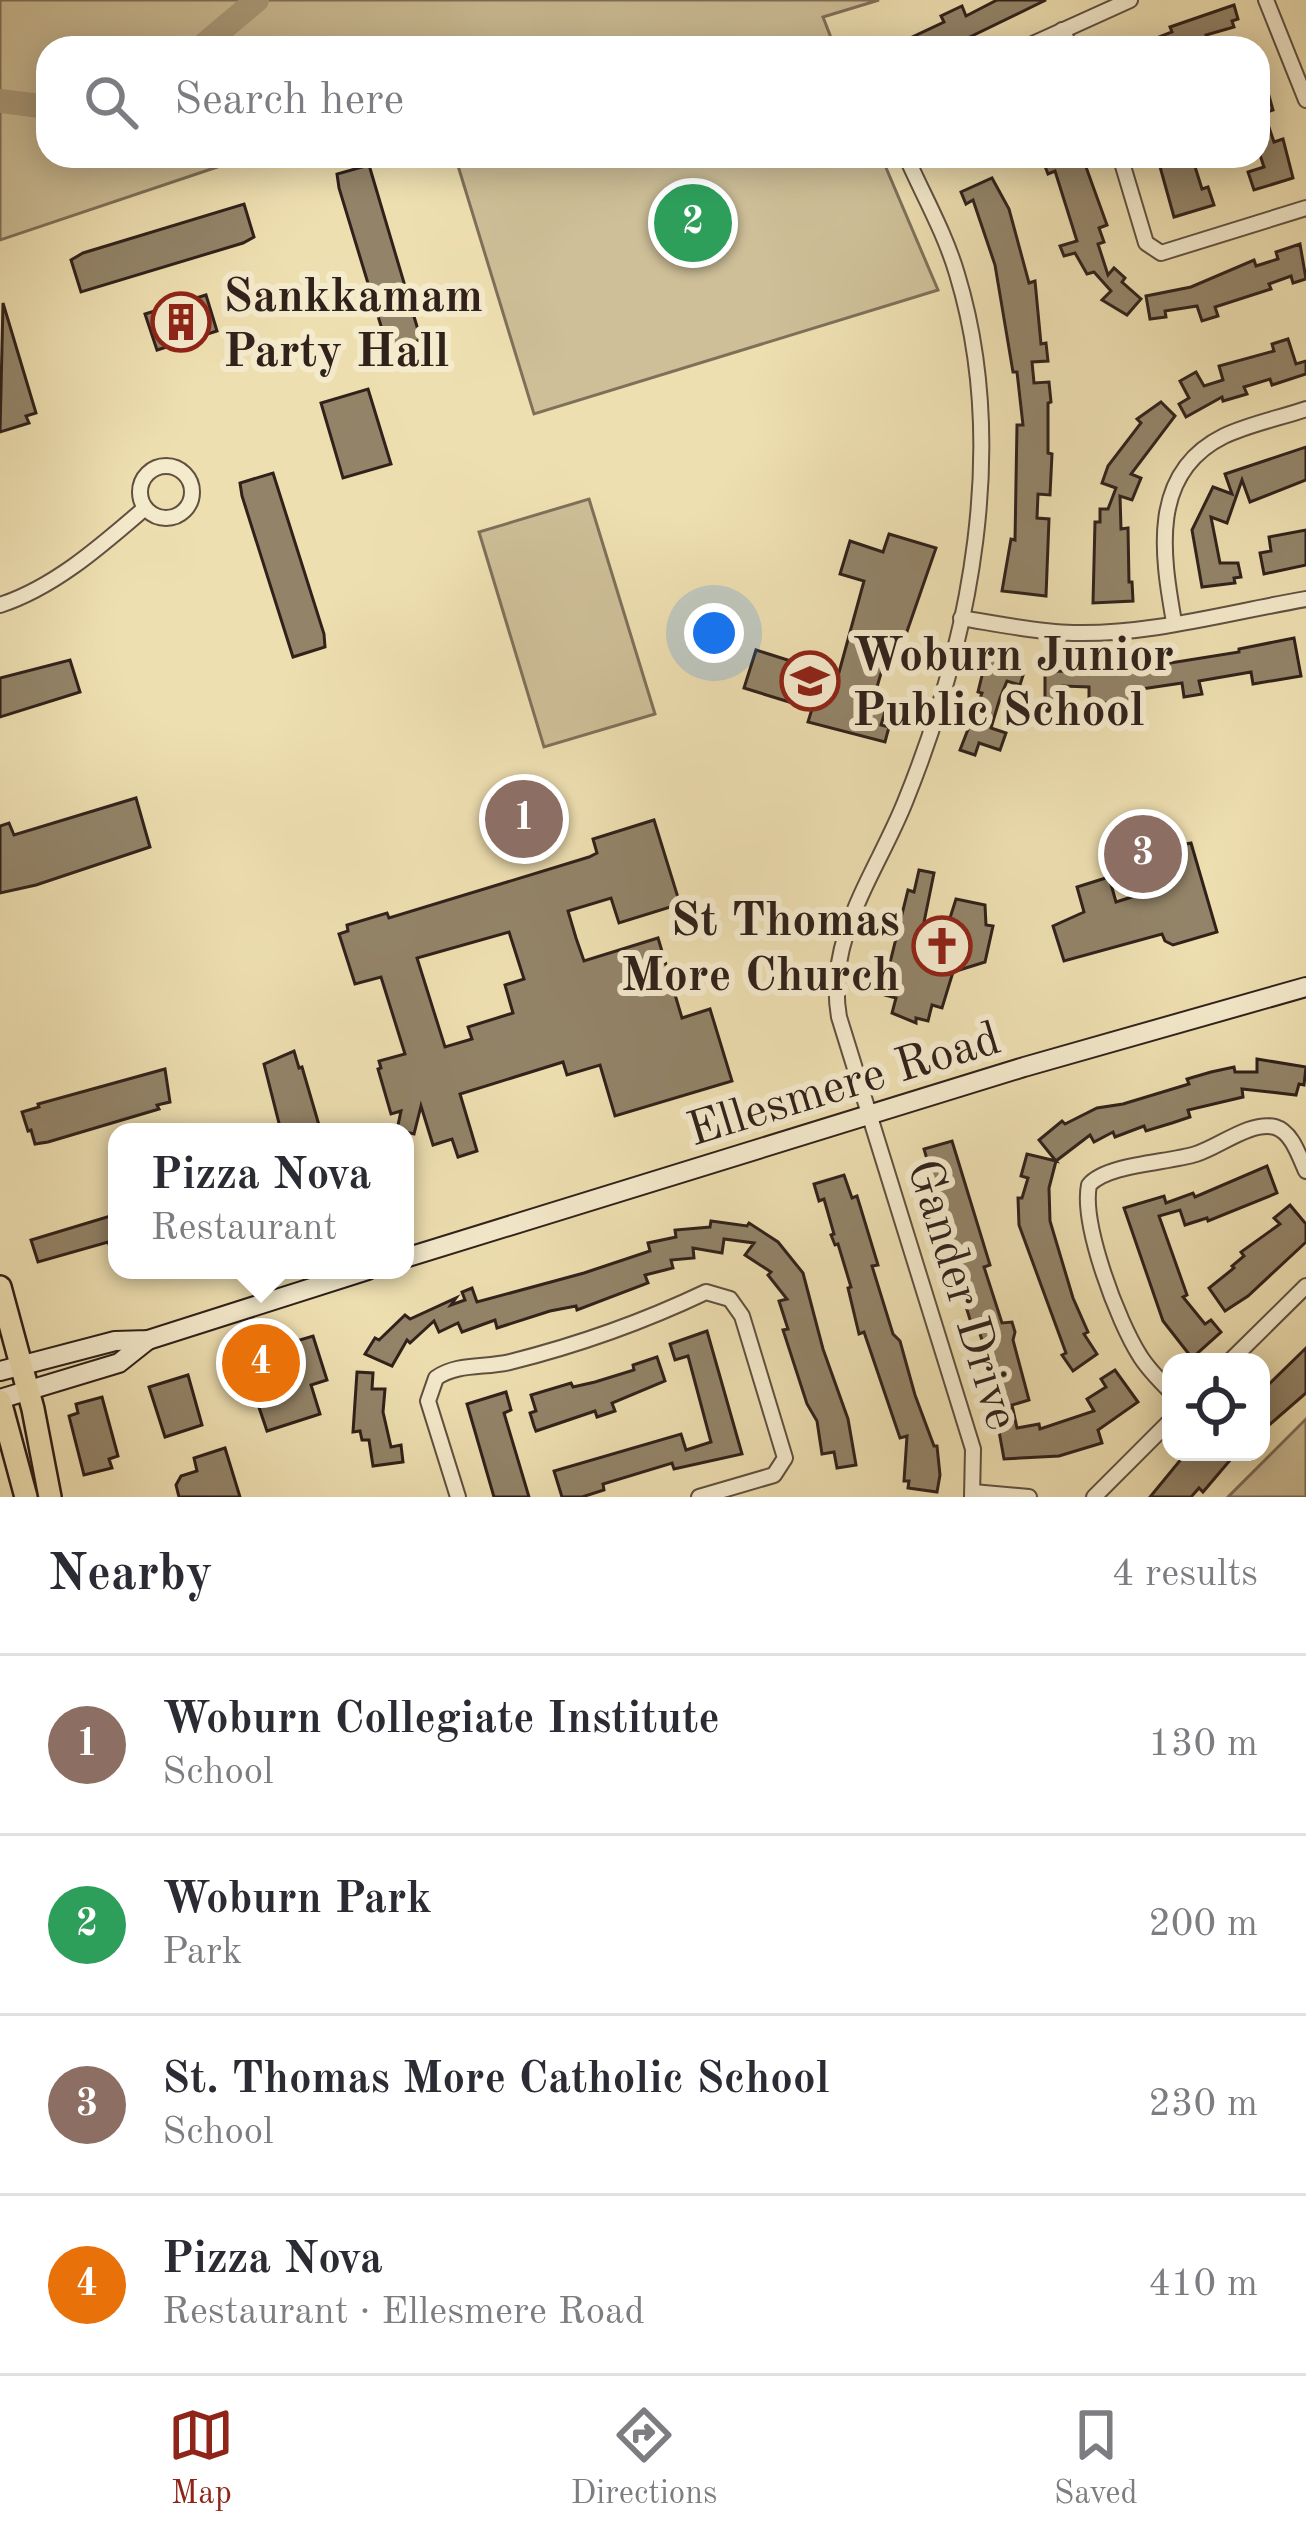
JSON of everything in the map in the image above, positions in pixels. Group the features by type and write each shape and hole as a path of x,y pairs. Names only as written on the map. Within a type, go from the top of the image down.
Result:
{"main road":[{"name":"Ellesmere Road","path":"414,1255 1024,1067 1306,987"},
{"path":"11,1368 115,1341 148,1340 340,1279"},
{"path":"0,1287 11,1368 28,1390 50,1497"},
{"path":"26,1497 0,1400 119,1363 148,1340"}],"street":[{"path":"1049,36 1130,0"},
{"path":"1265,0 1306,100"},
{"path":"1062,30 1065,36"},
{"name":"Gander Drive","path":"911,168 953,262 977,372 982,470 962,618 911,788 843,940 836,971 839,1017 973,1449 973,1495"},
{"path":"1124,168 1146,243 1161,254 1306,208"},
{"path":"1174,622 1162,553 1163,528 1168,499 1182,472 1225,436 1306,410"},
{"path":"0,605 79,562 145,508"},
{"path":"962,618 1075,633 1135,630 1306,599"},
{"path":"1162,1382 1143,1361 1113,1301 1088,1213 1089,1185 1104,1173 1198,1154 1269,1126 1289,1136 1306,1171"},
{"path":"1238,1353 1306,1286"},
{"path":"458,1497 428,1401 436,1378 455,1369 506,1363 620,1330 706,1292 730,1299 742,1316 785,1458 774,1475 699,1497"},
{"path":"1094,1497 1162,1429"},
{"path":"973,1495 1030,1497"}],"shaded area":[{"path":"0,0 879,0 823,17 830,36 36,36 36,168 214,168 0,240"},
{"path":"459,168 886,168 938,290 534,414"},
{"path":"589,499 655,714 544,747 479,532"},
{"path":"1306,1419 1306,1497 1228,1497 1264,1461 1270,1461 1270,1455"}],"building":[{"path":"997,0 1046,0 972,36 914,36 944,22 941,16 962,6 966,16"},
{"path":"1234,5 1238,19 1232,21 1234,27 1206,36 1162,36 1172,32 1170,27"},
{"path":"1270,130 1274,142 1283,139 1293,178 1254,190 1248,172 1270,168"},
{"path":"370,168 421,340 388,349 337,174"},
{"path":"1046,168 1086,168 1107,225 1099,228 1104,242 1098,244 1108,275 1114,268 1141,299 1127,315 1102,300 1111,291 1094,272 1087,274 1075,253 1064,256 1060,246 1077,241 1055,171 1048,174"},
{"path":"1160,168 1195,168 1214,205 1174,217"},
{"path":"992,178 1009,209 1029,283 1035,281 1041,344 1046,343 1048,361 1032,362 1034,383 1049,382 1051,402 1050,495 1038,494 1037,518 1049,519 1046,596 1002,591 1011,539 1015,540 1017,425 1023,425 995,265 973,200 966,204 961,192"},
{"path":"244,204 254,237 243,243 81,292 71,260 83,253"},
{"path":"1300,244 1306,279 1293,283 1291,276 1269,284 1271,289 1215,307 1218,316 1202,321 1197,306 1165,311 1166,317 1150,319 1146,296 1191,287 1254,260 1256,266 1278,259 1276,252"},
{"name":"Sankkamam Party Hall","path":"206,295 217,331 157,350 145,314"},
{"path":"3,303 36,413 26,416 29,423 0,432"},
{"path":"1288,339 1296,364 1306,361 1306,374 1272,385 1270,379 1244,387 1247,394 1223,401 1222,397 1186,417 1179,404 1189,398 1180,381 1196,372 1204,386 1223,380 1219,366 1274,351 1272,344"},
{"path":"368,389 391,464 343,478 321,403"},
{"path":"1161,402 1175,416 1131,474 1141,478 1132,500 1120,496 1121,529 1128,528 1133,601 1093,603 1095,522 1100,522 1100,509 1108,509 1116,488 1102,483 1108,466 1141,423 1137,419"},
{"path":"1306,447 1306,480 1250,502 1242,480 1227,523 1211,517 1220,563 1238,563 1241,577 1234,578 1235,583 1202,587 1192,530 1213,487 1232,494 1225,474"},
{"path":"273,473 324,634 325,647 293,657 240,483"},
{"path":"1306,530 1306,565 1264,574 1260,553 1271,551 1269,537"},
{"path":"889,534 936,548 904,640 892,636 874,697 888,702 881,725 889,727 885,742 808,722 812,709 744,688 756,650 838,676 864,581 840,574 850,541 883,552"},
{"path":"1294,638 1301,676 1253,684 1251,672 1199,681 1202,694 1184,697 1182,683 1135,690 1138,706 1120,709 1119,703 1089,703 1089,687 1063,686 1062,709 1045,708 1045,671 1114,672"},
{"path":"987,655 1025,669 1020,685 1007,681 1000,698 991,728 1006,733 1000,750 979,743 975,755 960,750 982,693 978,692"},
{"path":"70,660 80,692 0,717 0,678"},
{"path":"136,798 150,847 0,893 0,826 9,823 14,835"},
{"path":"654,820 680,904 619,923 611,898 568,911 584,961 658,938 682,1018 710,1009 732,1081 615,1116 600,1065 567,1075 563,1062 460,1094 477,1151 458,1157 452,1139 433,1145 421,1106 414,1134 414,1123 398,1123 401,1111 391,1114 378,1069 379,1061 405,1054 381,977 355,984 339,934 348,931 347,925 387,913 389,918 597,853 593,839","holes":["509,932 524,979 505,985 513,1013 468,1027 472,1039 445,1047 417,958"]},
{"path":"1191,843 1217,932 1173,945 1162,934 1064,961 1053,926 1084,912 1077,887 1109,877 1116,902 1157,889 1149,851"},
{"name":"St Thomas More Church","path":"919,870 934,873 922,932 944,937 956,899 985,905 986,925 993,926 985,962 953,972 942,1008 932,1005 928,1021 916,1018 916,1023 892,1013 896,998 885,995 884,987 908,890 914,892"},
{"path":"294,1051 318,1123 279,1123 264,1064"},
{"path":"1257,1059 1306,1067 1304,1085 1299,1084 1296,1095 1242,1089 1243,1097 1188,1110 1190,1117 1146,1131 1144,1126 1115,1137 1113,1132 1094,1142 1090,1135 1056,1161 1039,1140 1062,1121 1065,1124 1097,1108 1189,1084 1187,1079 1211,1072 1234,1067 1235,1072 1257,1072"},
{"path":"165,1069 170,1102 35,1144 22,1112"},
{"path":"952,1141 990,1265 984,1267 1002,1323 1012,1322 1015,1332 1029,1400 1012,1405 1017,1428 1039,1424 1040,1429 1094,1411 1087,1399 1106,1387 1101,1379 1115,1370 1138,1402 1098,1430 1102,1443 1059,1456 1004,1459 997,1420 1001,1419 993,1394 999,1392 978,1328 973,1329 957,1278 963,1276 926,1175 931,1173 924,1149"},
{"path":"1027,1154 1056,1161 1049,1188 1050,1221 1088,1332 1084,1334 1097,1354 1073,1371 1062,1355 1066,1353 1019,1225 1018,1198 1028,1178 1021,1176"},
{"path":"1267,1166 1277,1193 1208,1221 1185,1225 1180,1210 1159,1216 1187,1295 1183,1297 1205,1324 1211,1320 1221,1332 1198,1353 1188,1353 1163,1321 1124,1208 1164,1196 1166,1203 1193,1193 1195,1197"},
{"path":"844,1175 852,1198 857,1196 893,1334 900,1341 915,1395 937,1446 937,1492 908,1488 909,1481 904,1481 907,1436 900,1438 864,1332 859,1334 851,1287 831,1235 824,1199 819,1201 814,1184"},
{"path":"1290,1205 1306,1224 1306,1242 1225,1311 1209,1288 1234,1268 1244,1256 1241,1252 1280,1224 1274,1218"},
{"path":"108,1217 108,1242 38,1262 31,1240"},
{"path":"711,1221 749,1223 778,1242 803,1273 848,1419 856,1465 837,1468 834,1452 822,1454 817,1421 783,1330 788,1329 779,1301 787,1299 768,1275 771,1272 745,1255 754,1243 724,1239 722,1253 693,1248 694,1258 671,1260 673,1268 645,1275 648,1283 577,1310 576,1306 550,1311 497,1328 495,1320 462,1332 458,1323 439,1332 434,1321 410,1343 407,1340 392,1366 365,1354 375,1338 379,1340 405,1315 410,1319 456,1298 451,1305 465,1300 462,1292 472,1288 477,1302 584,1273 650,1251 648,1243 676,1237 675,1230 710,1227"},
{"path":"707,1331 742,1454 674,1469 672,1463 603,1484 604,1490 582,1497 562,1497 554,1471 681,1434 686,1450 711,1442 688,1356 675,1360 670,1344"},
{"path":"313,1336 327,1380 311,1385 320,1414 267,1431 242,1357"},
{"path":"1306,1348 1306,1393 1270,1424 1270,1383"},
{"path":"657,1357 665,1381 612,1403 615,1411 597,1417 595,1411 536,1431 531,1395 571,1383 573,1387 595,1382"},
{"path":"357,1372 373,1373 372,1389 385,1389 383,1412 391,1447 401,1445 403,1462 373,1466 369,1440 362,1440 360,1431 353,1432"},
{"path":"188,1375 202,1425 165,1437 149,1387"},
{"path":"506,1392 511,1410 504,1413 529,1497 494,1497 467,1404"},
{"path":"102,1397 118,1456 109,1459 112,1468 84,1475 69,1416 78,1413 76,1404"},
{"path":"225,1448 240,1497 179,1497 176,1485 181,1476 197,1471 194,1458"},
{"path":"1180,1461 1229,1461 1203,1492 1199,1488 1191,1497 1150,1497"}],"waterway":[{"path":"214,36 257,0"},
{"path":"0,101 36,106"}],"place":[{"name":"Woburn Park","path":"693,223"},
{"name":"Sankkamam Party Hall","path":"181,322"},
{"name":"Woburn Junior Public School","path":"810,681"},
{"name":"Woburn Collegiate Institute","path":"524,819"},
{"name":"St. Thomas More Catholic School","path":"1143,854"},
{"name":"St Thomas More Church","path":"942,946"},
{"name":"Pizza Nova","path":"261,1363"}]}
